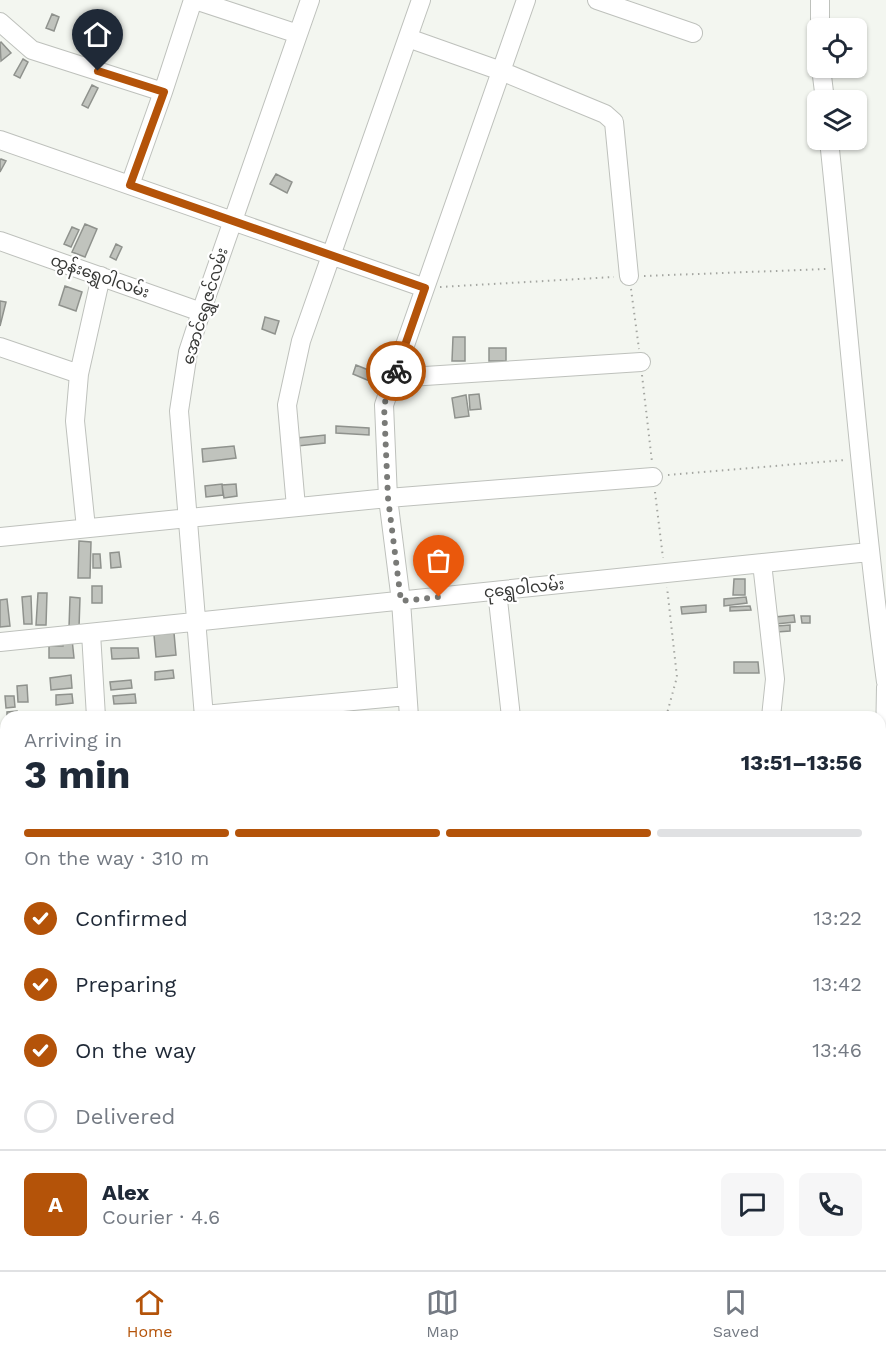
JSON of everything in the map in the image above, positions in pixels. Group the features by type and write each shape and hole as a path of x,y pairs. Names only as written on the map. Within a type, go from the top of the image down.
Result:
{"street":[{"path":"130,185 194,0 298,34"},
{"name":"အောင်ရွှေဇင်လမ်း","path":"204,711 179,411 188,352 310,0"},
{"path":"296,507 287,405 301,340 421,0"},
{"path":"409,711 401,601 388,498 384,405 526,0"},
{"path":"597,0 693,33"},
{"path":"820,0 820,18"},
{"path":"0,22 32,50 164,92"},
{"path":"408,38 501,71 605,114 614,122 629,276"},
{"path":"0,140 425,288"},
{"path":"830,150 862,459 869,552 886,684 886,711"},
{"name":"ထွန်းရွှေဝါလမ်း","path":"0,241 201,312"},
{"path":"86,528 75,421 79,374 100,276"},
{"path":"0,347 79,374"},
{"path":"394,378 641,362"},
{"path":"0,537 388,498 653,477"},
{"name":"ငုရွှေဝါလမ်း","path":"0,642 869,552"},
{"path":"762,563 775,680 772,711"},
{"path":"497,591 510,711"},
{"path":"91,633 96,711"},
{"path":"255,711 408,696"}],"path":[{"path":"629,276 677,677 668,711"},
{"path":"653,477 862,459"}],"building":[{"path":"52,14 59,17 54,31 46,28"},
{"path":"0,43 11,53 1,61"},
{"path":"23,59 28,62 20,78 14,75"},
{"path":"92,85 98,88 88,108 82,105"},
{"path":"0,160 6,161 0,172"},
{"path":"276,174 292,182 287,193 270,184"},
{"path":"85,224 97,229 85,257 72,252"},
{"path":"72,227 79,230 71,247 64,244"},
{"path":"116,244 122,247 116,260 110,257"},
{"path":"65,286 82,292 76,311 59,305"},
{"path":"0,301 6,302 0,326"},
{"path":"265,317 279,321 275,334 262,329"},
{"path":"453,337 465,337 465,361 452,361"},
{"path":"489,348 506,348 506,361 489,361"},
{"path":"356,365 376,373 372,382 353,374"},
{"path":"479,394 481,409 470,410 469,395"},
{"path":"466,395 469,416 455,418 452,398"},
{"path":"336,426 369,428 369,435 336,433"},
{"path":"325,435 325,443 298,446 297,438"},
{"path":"234,446 236,458 203,462 202,449"},
{"path":"222,484 223,495 206,497 205,486"},
{"path":"236,484 237,496 224,498 222,485"},
{"path":"79,541 91,542 90,578 78,578"},
{"path":"119,552 121,567 111,568 110,553"},
{"path":"93,554 100,554 101,568 93,568"},
{"path":"734,579 745,579 745,595 733,595"},
{"path":"92,586 102,586 102,603 92,603"},
{"path":"38,593 47,593 46,625 36,625"},
{"path":"31,596 32,624 24,624 22,597"},
{"path":"70,597 80,598 79,628 69,628"},
{"path":"746,597 747,603 724,606 724,599"},
{"path":"7,599 10,626 0,627 0,600"},
{"path":"706,605 706,612 682,614 681,607"},
{"path":"750,606 751,610 730,611 730,607"},
{"path":"794,615 795,622 776,624 775,617"},
{"path":"801,616 810,616 810,623 802,623"},
{"path":"790,625 790,631 777,632 777,626"},
{"path":"174,633 176,655 156,657 154,635"},
{"path":"72,639 74,658 49,658 49,646 63,646 63,640"},
{"path":"111,648 138,648 139,658 112,659"},
{"path":"734,662 758,662 759,673 734,673"},
{"path":"173,670 174,678 155,680 155,672"},
{"path":"71,675 72,688 51,690 50,678"},
{"path":"131,680 132,688 111,690 110,682"},
{"path":"27,685 28,702 18,702 17,686"},
{"path":"72,694 73,703 56,705 56,695"},
{"path":"135,694 136,703 114,704 113,696"},
{"path":"5,696 14,696 15,707 6,708"}],"way so far":[{"path":"396,371 384,405 388,498 401,601 439,597"}],"route":[{"path":"98,71 164,92 130,185 425,288 396,371"}]}
